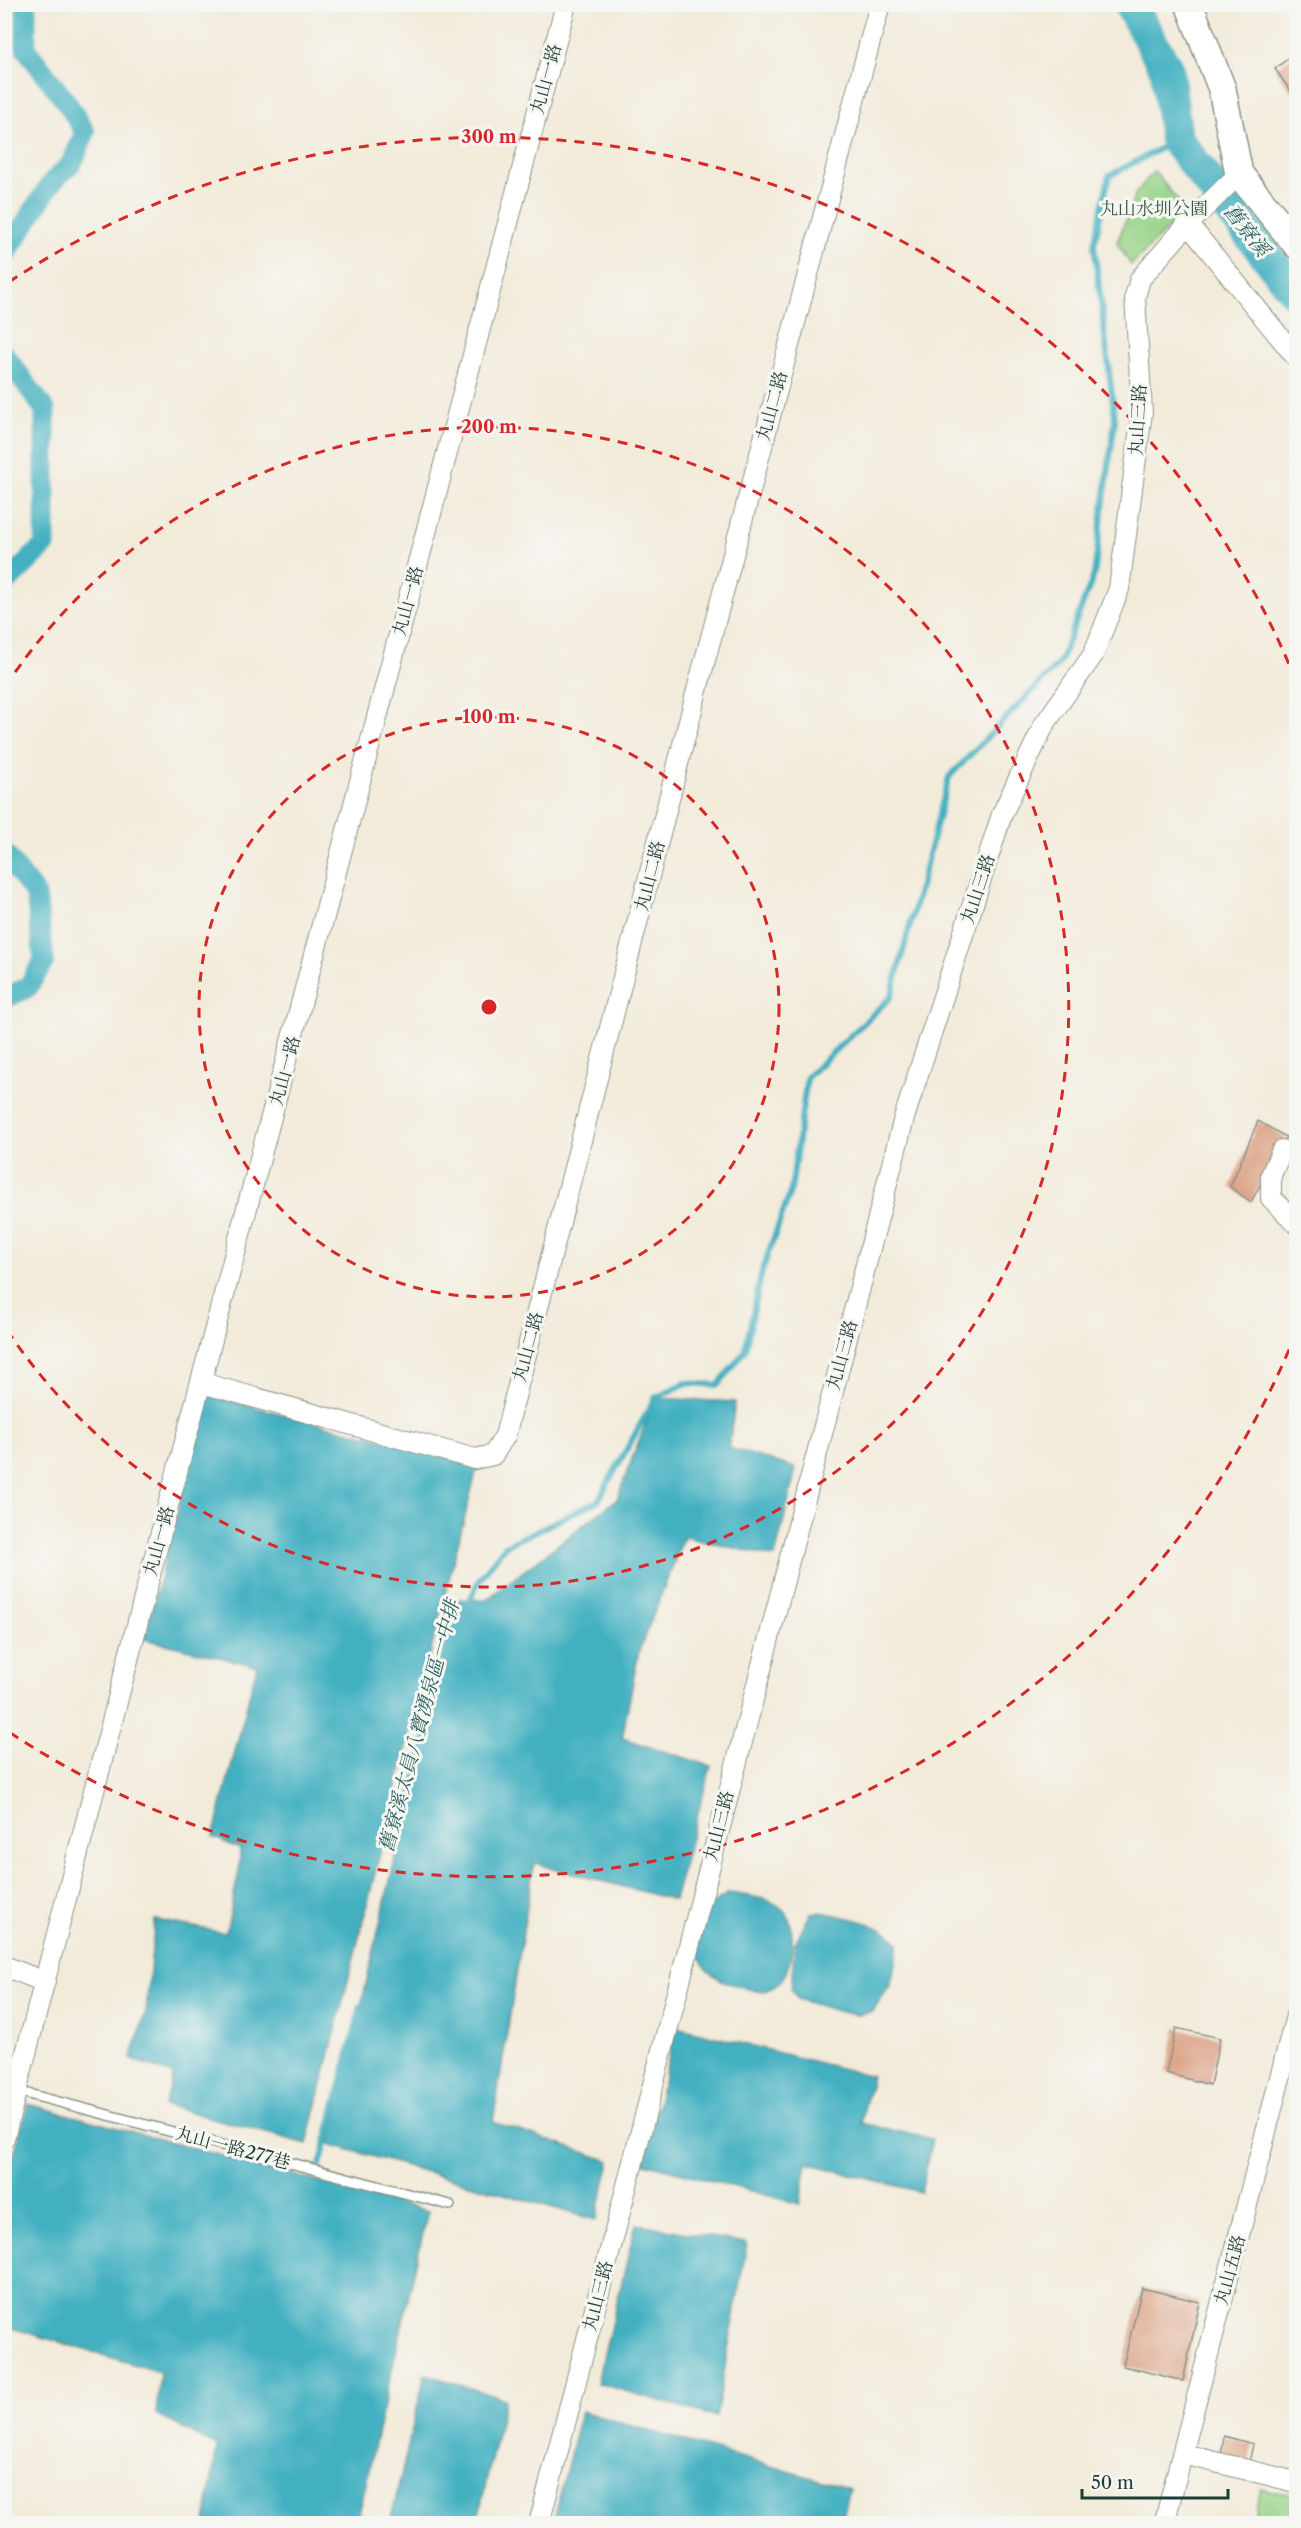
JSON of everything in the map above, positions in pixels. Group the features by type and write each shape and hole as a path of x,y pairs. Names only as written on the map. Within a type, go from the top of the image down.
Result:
{"street":[{"name":"丸山一路","path":"4,2138 566,4"},
{"name":"丸山二路","path":"202,1383 475,1459 493,1455 505,1436 697,690 880,4"},
{"path":"1189,4 1222,89 1239,174 1296,244"},
{"name":"丸山三路","path":"539,2523 904,1118 1002,814 1044,725 1093,655 1119,589 1142,412 1135,297 1140,279 1188,224 1239,174"},
{"path":"1188,224 1296,357"},
{"path":"1282,1150 1271,1175 1271,1198 1296,1223"},
{"path":"4,1966 45,1982"},
{"name":"丸山五路","path":"1164,2523 1296,2016"},
{"path":"1183,2454 1296,2482"}],"lane":[{"name":"丸山一路277巷","path":"17,2091 450,2205"}],"green space":[{"name":"丸山水圳公園","path":"1154,171 1186,211 1131,265 1117,243 1136,193"},
{"path":"1261,2488 1294,2496 1289,2523 1254,2523"}],"water":[{"path":"208,1395 478,1464 307,2144 164,2105 174,2075 131,2059 146,2011 155,1920 226,1933 239,1871 240,1849 213,1837 257,1666 144,1639"},
{"path":"655,1398 735,1402 729,1448 796,1468 775,1557 684,1537 639,1651 622,1738 711,1766 674,1900 534,1863 493,2122 610,2161 596,2220 329,2144 455,1599 486,1600 617,1499"},
{"path":"728,1893 767,1900 783,1909 788,1917 792,1935 789,1966 785,1975 772,1988 757,1991 727,1982 707,1969 701,1960 696,1939 698,1927 709,1908"},
{"path":"820,1912 873,1925 899,1943 891,1984 872,2012 858,2015 845,2013 798,1999 791,1990 795,1943 811,1913"},
{"path":"676,2027 872,2076 861,2123 932,2139 921,2192 807,2163 800,2204 644,2163"},
{"path":"28,2104 428,2211 357,2523 205,2523 217,2446 156,2414 160,2372 5,2326 5,2186"},
{"path":"636,2224 747,2243 716,2417 597,2383"},
{"path":"425,2374 505,2399 477,2523 390,2523"},
{"path":"581,2411 850,2489 841,2523 553,2523"}],"building":[{"path":"1296,52 1296,99 1275,69"},
{"path":"1258,1121 1286,1137 1251,1202 1230,1187"},
{"path":"1176,2028 1220,2038 1210,2085 1166,2073"},
{"path":"1142,2288 1200,2302 1183,2381 1123,2366"},
{"path":"1224,2436 1253,2444 1249,2463 1221,2456"}],"waterway":[{"path":"4,257 52,182 72,163 85,132 67,103 26,49 26,4"},
{"name":"舊寮溪","path":"1130,4 1167,70 1176,140 1296,293"},
{"name":"舊寮溪太員八寶湧泉區一中排","path":"468,1605 479,1580 505,1546 598,1501 655,1398 686,1383 718,1385 745,1351 762,1271 791,1190 807,1077 891,997 949,777 1060,662 1094,575 1115,420 1094,245 1109,176 1176,140"},
{"path":"4,354 45,410 45,545 4,585"},
{"path":"4,853 36,895 44,961 28,987 4,999"},
{"name":"舊寮溪太員八寶湧泉區一中排","path":"320,2165 361,2006"}]}
